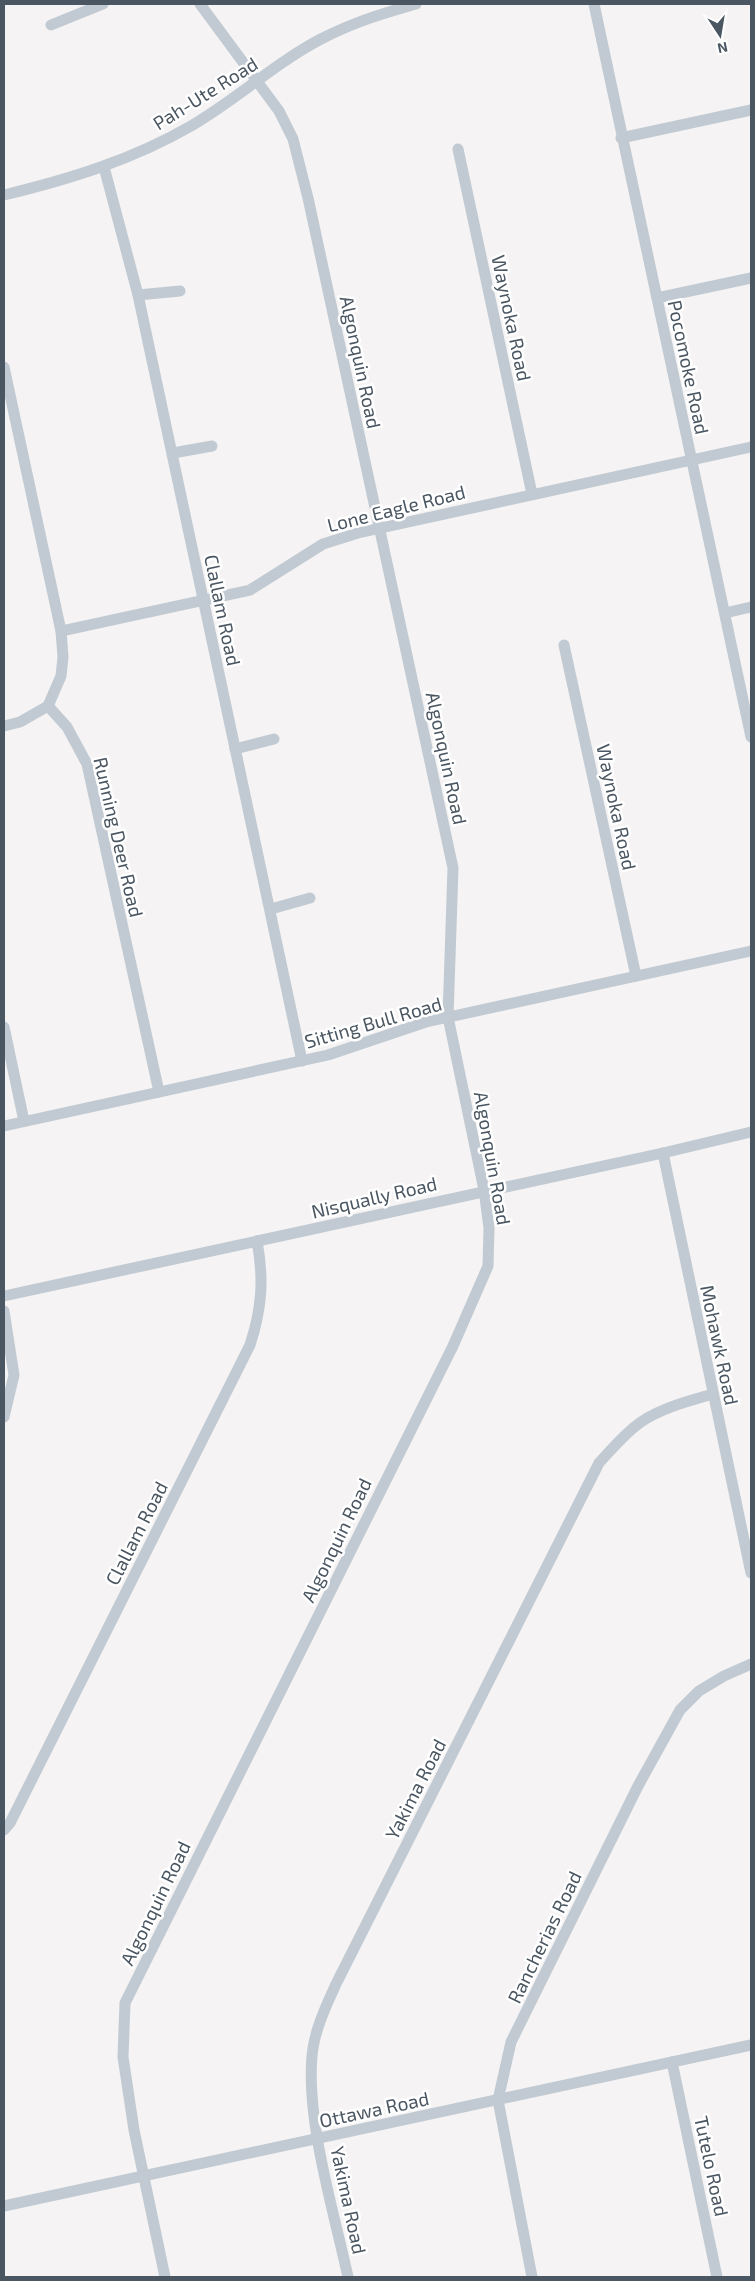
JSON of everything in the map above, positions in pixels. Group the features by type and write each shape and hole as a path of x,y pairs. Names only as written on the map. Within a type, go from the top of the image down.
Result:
{"street":[{"path":"51,25 103,4"},
{"name":"Algonquin Road","path":"166,2277 144,2176 123,2057 124,2003 453,1346 488,1266 490,1228 484,1190 448,1017 453,868 308,198 293,139 280,111 200,4"},
{"name":"Pah-Ute Road","path":"4,195 104,167 143,151 193,125 319,40 364,18 416,4"},
{"name":"Pocomoke Road","path":"594,4 621,138 751,737"},
{"path":"621,138 751,110"},
{"name":"Waynoka Road","path":"458,149 532,494"},
{"name":"Clallam Road","path":"104,167 138,295 173,453 302,1061"},
{"path":"656,298 751,278"},
{"path":"138,295 180,291"},
{"path":"4,367 61,631 63,656 61,676 48,706 20,722 4,726"},
{"path":"173,453 212,446"},
{"name":"Lone Eagle Road","path":"61,631 250,590 322,544 532,494 751,447"},
{"path":"725,613 751,607"},
{"name":"Waynoka Road","path":"564,645 636,976"},
{"name":"Running Deer Road","path":"48,706 67,727 87,764 159,1092"},
{"path":"235,749 274,739"},
{"path":"271,909 310,898"},
{"name":"Sitting Bull Road","path":"4,1126 328,1055 426,1022 751,951"},
{"path":"4,1027 24,1121"},
{"name":"Nisqually Road","path":"4,1296 751,1132"},
{"name":"Mohawk Road","path":"662,1153 751,1573"},
{"name":"Clallam Road","path":"4,1830 14,1814 250,1345 259,1318 262,1291 261,1265 257,1241"},
{"path":"4,1311 14,1375 4,1417"},
{"name":"Yakima Road","path":"348,2277 318,2139 313,2096 312,2055 321,2018 599,1463 618,1442 642,1421 671,1407 713,1394"},
{"name":"Rancherias Road","path":"532,2277 498,2100 511,2042 638,1786 680,1710 699,1691 724,1676 751,1664"},
{"name":"Ottawa Road","path":"4,2206 751,2045"},
{"name":"Tutelo Road","path":"672,2062 717,2277"}]}
